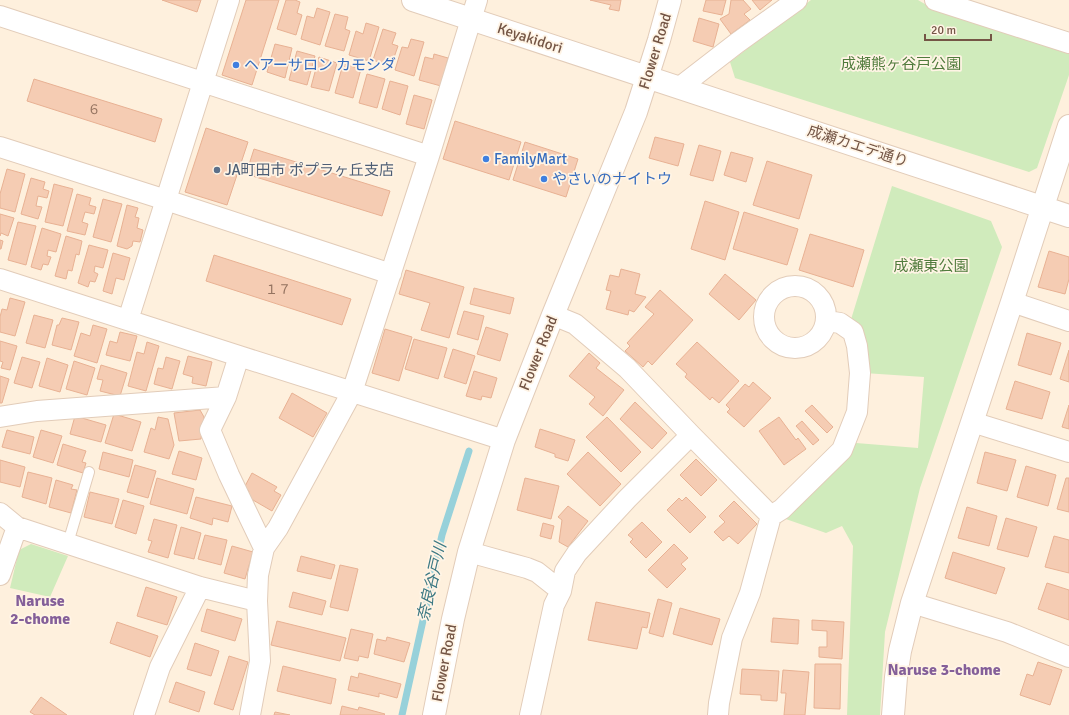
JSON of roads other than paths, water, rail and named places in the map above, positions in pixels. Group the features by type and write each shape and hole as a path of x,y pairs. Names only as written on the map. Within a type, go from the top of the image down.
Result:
{"street":[{"path":"128,320 229,0"},
{"name":"Keyakidori","path":"413,0 475,9 647,77"},
{"name":"Flower Road","path":"434,715 453,619 469,552 504,440 553,315 636,112 670,0"},
{"path":"680,87 737,43 797,0"},
{"path":"935,0 1069,43"},
{"path":"250,715 260,661 257,601 258,575 264,548 278,528 352,392 475,9"},
{"path":"0,16 429,156"},
{"name":"成瀬カエデ通り","path":"647,77 1069,216"},
{"path":"893,715 900,651 912,603 1069,126"},
{"path":"0,147 391,274"},
{"path":"0,279 504,440"},
{"path":"1012,302 1069,321"},
{"path":"553,315 575,324 627,368 771,516"},
{"path":"718,715 718,703 732,638 750,593 771,516 782,509 842,450 857,412 860,373 857,346 853,332 840,323 827,321"},
{"path":"239,356 226,397 210,430 229,475 264,548"},
{"path":"0,417 36,411 226,397"},
{"path":"972,422 1069,452"},
{"path":"530,715 554,605 561,590 565,571 577,552 691,435"},
{"path":"0,513 17,527 200,586 257,601"},
{"path":"0,576 17,527"},
{"path":"469,552 537,572 561,590"},
{"path":"144,715 160,667 200,586"},
{"path":"912,603 1006,632 1069,657"}],"lane":[{"path":"68,543 90,472"}],"waterway":[{"name":"奈良谷戸川","path":"402,715 442,535 469,451"}],"place":[{"name":"ヘアーサロン カモシダ","path":"236,65"},
{"name":"FamilyMart","path":"486,159"},
{"name":"JA町田市 ポプラヶ丘支店","path":"217,170"},
{"name":"やさいのナイトウ","path":"544,179"}],"district":[{"name":"Naruse 2-chome","path":"40,610"},
{"name":"Naruse 3-chome","path":"944,670"}],"park label":[{"name":"成瀬熊ヶ谷戸公園","path":"901,64"},
{"name":"成瀬東公園","path":"931,266"}]}
